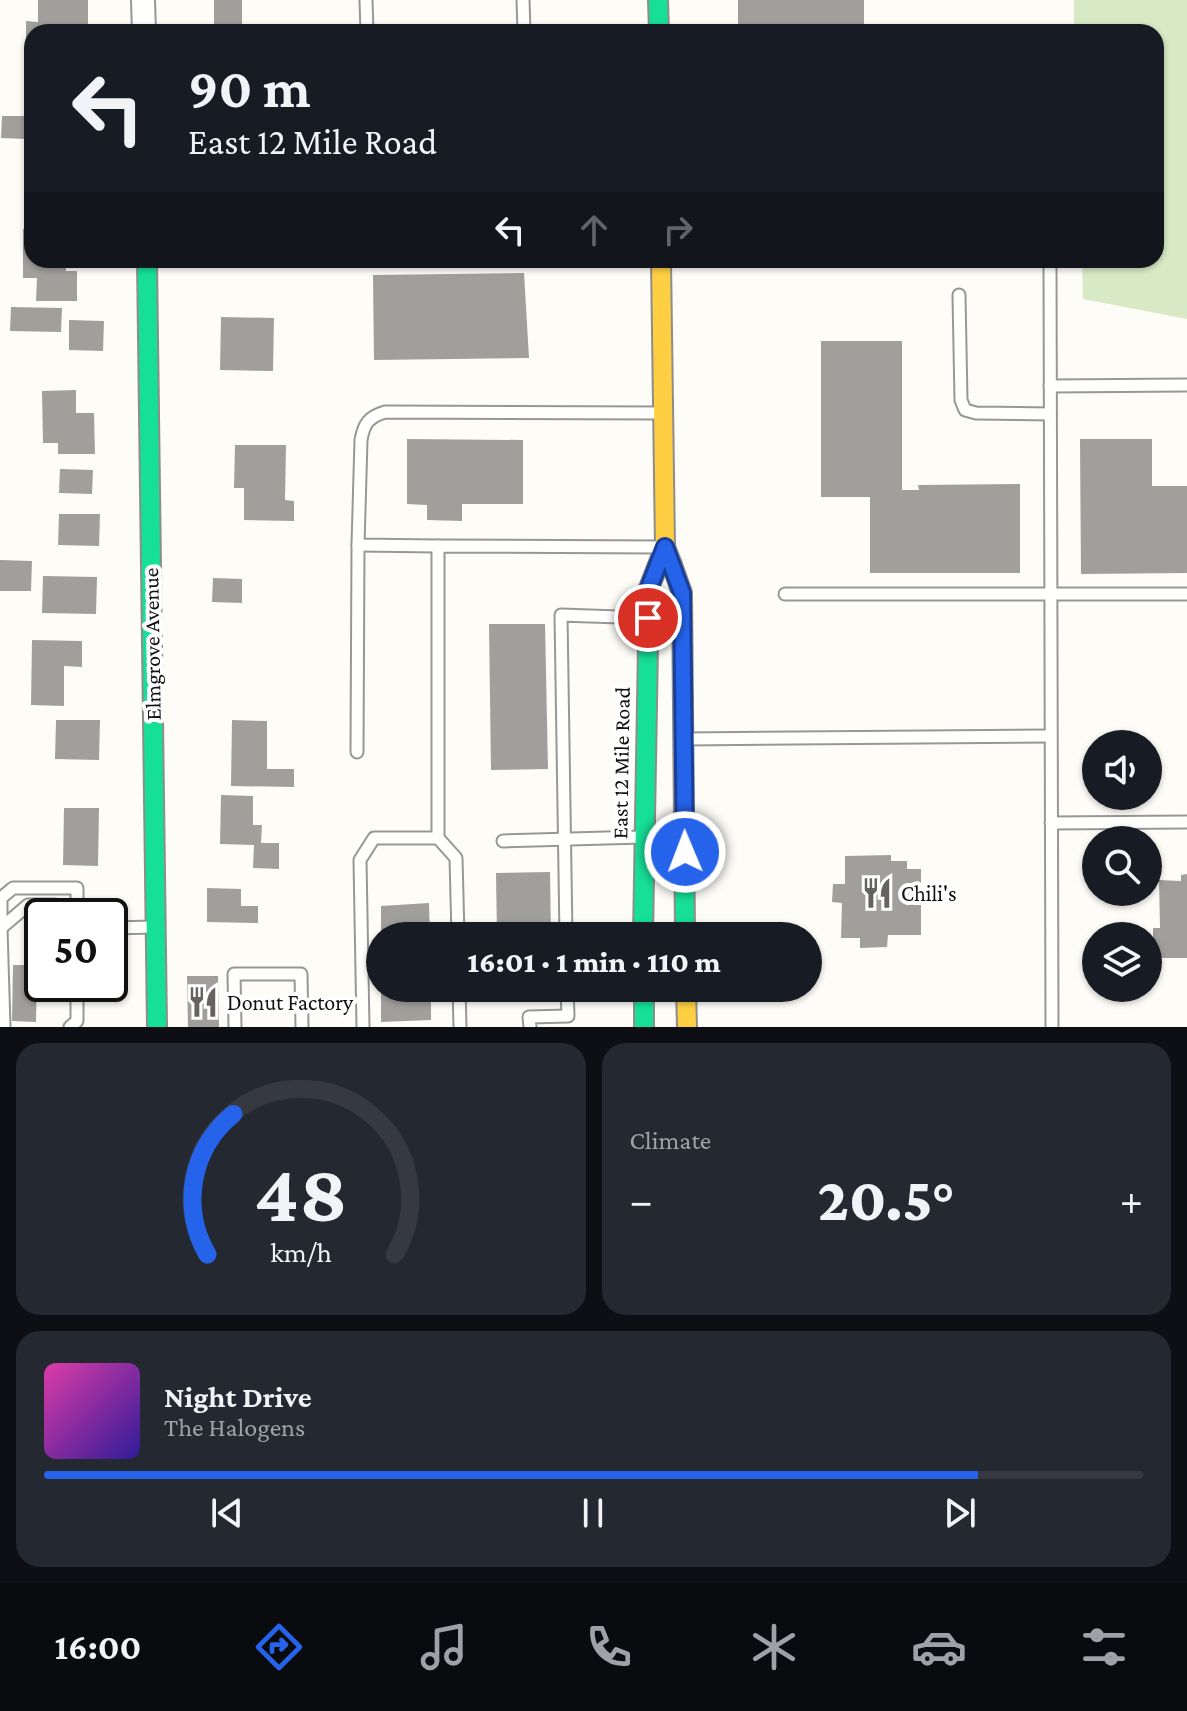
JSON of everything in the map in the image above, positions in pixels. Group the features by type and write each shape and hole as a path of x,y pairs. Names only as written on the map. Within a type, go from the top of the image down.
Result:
{"main road":[{"path":"658,0 659,24"},
{"name":"Elmgrove Avenue","path":"147,268 157,1027"},
{"name":"East 12 Mile Road","path":"661,268 665,547 682,593 685,922"},
{"name":"East 12 Mile Road","path":"643,922 649,588 665,547"},
{"path":"644,1002 644,1027"},
{"path":"686,1002 687,1027"}],"street":[{"path":"143,0 144,24"}],"lane":[{"path":"366,0 367,24"},
{"path":"523,0 524,24"},
{"path":"1050,268 1052,1027"},
{"path":"959,295 961,400 965,410 976,413 1050,414"},
{"path":"1050,386 1187,385"},
{"path":"357,752 361,440 363,427 371,416 385,412 662,413"},
{"path":"358,545 665,547"},
{"path":"438,546 438,838 456,858 458,922"},
{"path":"785,594 1187,594"},
{"path":"566,922 561,615 648,618"},
{"path":"684,739 1050,736"},
{"path":"1051,823 1187,822"},
{"path":"503,841 643,837"},
{"path":"363,1027 360,860 374,838 438,838"},
{"path":"4,1027 1,898 13,888 77,888 77,898"},
{"path":"1,928 24,908"},
{"path":"128,928 156,927"},
{"path":"235,1027 234,974 301,974 302,1027"},
{"path":"70,1027 77,1021 77,1002"},
{"path":"459,1002 460,1027"},
{"path":"530,1027 529,1017 568,1016 568,1002"}],"green space":[{"path":"1074,0 1187,0 1187,319 1083,299 1082,268 1164,268 1164,24 1074,24"}],"building":[{"path":"38,0 88,0 88,24 26,24 26,21 38,22"},
{"path":"214,0 242,0 242,24 214,24"},
{"path":"738,0 864,0 864,24 738,24"},
{"path":"2,116 24,116 24,139 1,138"},
{"path":"24,229 24,268 77,271 77,301 36,301 37,278 23,278"},
{"path":"524,273 529,358 374,360 373,275"},
{"path":"11,307 62,308 61,332 10,331"},
{"path":"221,317 274,318 273,371 220,370"},
{"path":"69,320 104,321 103,351 69,350"},
{"path":"821,341 902,341 902,490 919,490 918,485 1020,484 1020,573 870,573 870,497 821,497"},
{"path":"76,390 76,413 94,413 95,454 58,454 58,443 43,443 42,391"},
{"path":"407,439 523,440 523,504 462,504 462,521 427,520 427,505 407,504"},
{"path":"1080,439 1152,439 1152,486 1187,486 1187,573 1081,574"},
{"path":"235,445 286,445 285,500 294,501 294,521 244,520 244,488 234,488"},
{"path":"60,469 93,470 92,494 59,493"},
{"path":"59,514 100,514 99,546 58,545"},
{"path":"0,560 32,561 31,591 0,591"},
{"path":"43,576 97,577 96,614 42,613"},
{"path":"213,578 242,579 242,603 212,602"},
{"path":"489,624 545,624 548,769 491,770"},
{"path":"32,640 82,641 82,667 64,666 64,706 31,705"},
{"path":"56,720 100,720 99,760 55,759"},
{"path":"232,720 267,721 267,769 294,769 294,787 231,786"},
{"path":"221,795 253,796 253,825 262,825 261,843 279,843 279,869 253,868 254,845 220,844"},
{"path":"64,808 99,808 98,866 63,865"},
{"name":"Chili's","path":"891,855 891,861 907,861 907,869 921,869 921,935 888,935 887,947 860,948 860,938 841,938 842,903 832,902 833,884 845,884 845,856"},
{"path":"550,872 551,922 497,922 496,873"},
{"path":"1187,874 1187,958 1162,958 1160,906 1162,906 1162,880 1181,881 1181,875"},
{"path":"207,888 241,889 241,906 258,906 258,923 207,922"},
{"path":"429,903 430,922 381,922 381,906"},
{"path":"13,965 24,965 24,1002 36,1002 36,1022 12,1021"},
{"name":"Donut Factory","path":"187,976 218,976 219,1027 188,1027"},
{"path":"381,1002 431,1002 431,1020 381,1022"}],"traffic: fast":[{"path":"658,0 659,24"},
{"path":"147,268 157,1027"},
{"path":"643,922 649,588 665,547"},
{"path":"684,821 685,922"},
{"path":"644,1002 644,1027"}],"traffic: slow":[{"path":"661,268 665,547 672,565"},
{"path":"686,1002 687,1027"}],"traffic: jam":[{"path":"672,565 682,593 684,821"}],"place":[{"name":"Chili's","path":"877,893"},
{"name":"Donut Factory","path":"203,1002"}],"route":[{"path":"648,618 649,588 665,547 682,593 685,852"}]}
